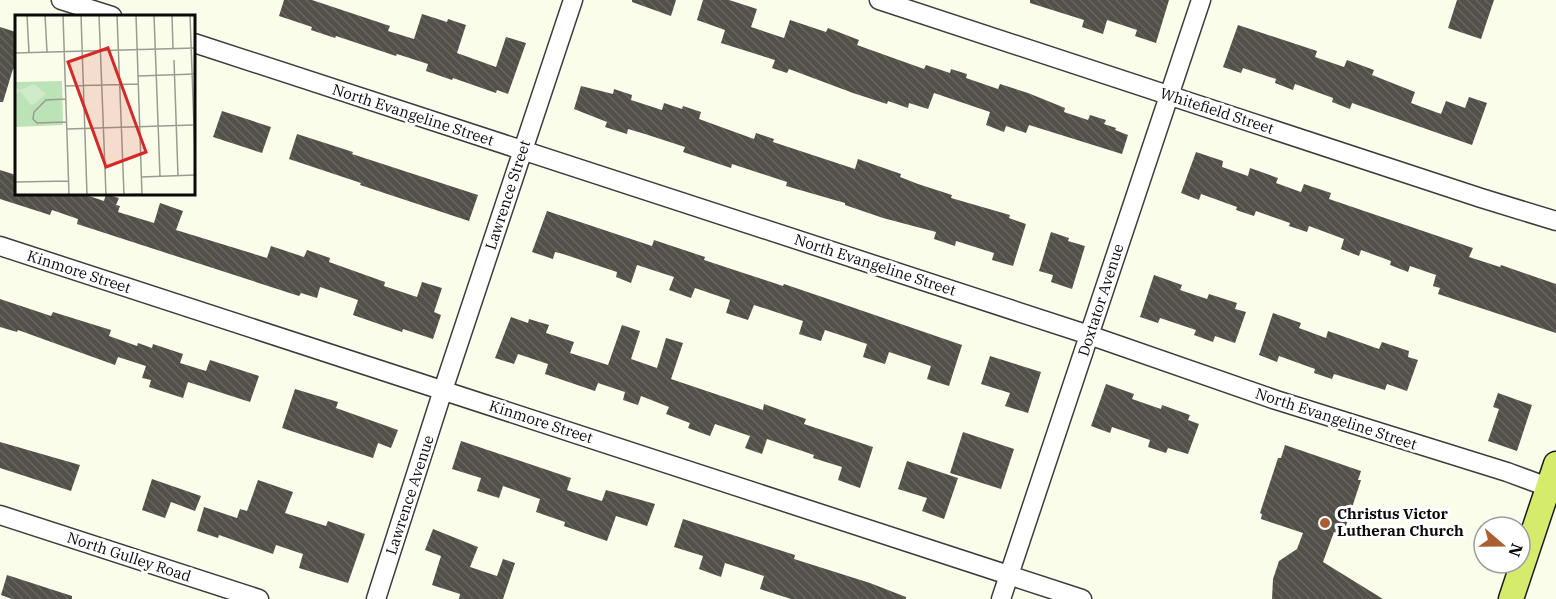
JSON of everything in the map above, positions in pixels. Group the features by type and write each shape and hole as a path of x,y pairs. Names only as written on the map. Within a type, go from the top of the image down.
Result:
{"main road":[{"path":"1511,599 1552,489 1556,464"}],"street":[{"path":"61,0 108,15"},
{"name":"Lawrence Street","path":"443,390 573,0"},
{"name":"Whitefield Street","path":"879,0 1481,198 1556,220"},
{"name":"Doxtator Avenue","path":"1001,599 1201,0"},
{"name":"North Evangeline Street","path":"195,43 1089,335 1276,400 1507,472 1552,489"},
{"name":"Kinmore Street","path":"0,246 1082,599"},
{"name":"Lawrence Avenue","path":"376,599 443,390"},
{"name":"North Gulley Road","path":"0,514 259,599"}],"building":[{"path":"284,0 312,0 390,26 388,31 414,39 422,14 447,22 448,19 466,25 457,53 496,67 506,37 526,43 508,94 497,90 496,93 426,71 428,64 336,36 335,38 311,30 312,27 279,16"},
{"path":"632,0 676,0 671,16 632,2"},
{"path":"703,0 729,0 757,9 751,27 784,38 790,20 826,32 828,28 859,40 857,45 924,69 926,65 950,73 951,69 967,74 966,78 998,89 1000,84 1028,93 1065,108 1064,112 1088,120 1090,115 1106,120 1104,124 1128,135 1122,154 1029,125 1026,133 1006,126 1004,132 986,125 990,112 934,93 928,109 909,103 908,108 853,93 789,69 787,73 772,68 775,60 721,43 725,30 697,20"},
{"path":"1030,0 1169,0 1156,43 1135,36 1137,30 1107,20 1103,34 1082,27 1084,20 1030,3"},
{"path":"1457,0 1494,0 1481,39 1448,28"},
{"path":"1238,25 1317,51 1315,57 1344,67 1347,60 1374,70 1372,75 1415,92 1411,103 1441,114 1446,101 1465,108 1469,97 1487,103 1472,145 1352,103 1350,109 1332,102 1333,98 1295,84 1293,90 1275,83 1276,79 1243,68 1241,73 1223,67"},
{"path":"0,27 15,32 15,70 13,69 3,102 0,102"},
{"path":"581,86 613,94 614,89 632,95 631,100 662,110 664,103 682,109 683,106 701,112 699,119 754,139 756,133 774,139 773,142 855,169 858,159 901,174 900,177 918,184 952,195 951,198 1010,215 1009,218 1026,224 1013,266 992,260 994,253 956,241 955,246 934,239 936,232 883,218 845,205 845,203 786,186 787,182 732,164 731,168 683,152 685,147 645,134 628,129 627,134 605,127 607,122 574,109"},
{"path":"222,111 271,127 262,153 213,137"},
{"path":"297,134 478,195 469,221 289,159"},
{"path":"1196,152 1223,161 1222,167 1248,176 1250,168 1278,178 1276,183 1301,192 1304,184 1331,193 1329,199 1473,248 1469,257 1500,267 1501,265 1556,284 1556,333 1438,294 1440,288 1433,286 1436,275 1410,266 1408,272 1390,265 1391,261 1361,250 1359,256 1341,249 1344,239 1309,226 1307,232 1289,226 1290,223 1256,211 1254,216 1201,194 1199,200 1181,193"},
{"path":"0,170 15,175 15,195 86,195 104,201 106,195 109,195 119,198 116,205 120,206 118,212 154,223 160,203 183,211 176,230 267,258 271,246 304,257 307,250 330,258 329,262 385,282 384,286 417,297 422,282 442,288 434,312 441,315 433,339 403,329 402,332 353,315 358,300 320,287 317,298 301,293 299,296 77,224 78,219 52,210 50,215 0,199"},
{"path":"547,211 652,246 654,240 705,257 704,260 783,286 784,284 962,345 949,386 927,379 931,366 889,352 885,364 863,357 867,344 825,330 821,341 799,334 803,321 754,305 748,320 726,313 730,300 695,288 691,298 669,290 674,277 637,265 631,283 616,277 617,272 563,254 555,252 553,259 532,252"},
{"path":"1051,232 1069,238 1068,241 1085,246 1072,289 1051,282 1053,275 1039,271"},
{"path":"1154,275 1182,285 1180,290 1207,299 1209,294 1237,303 1235,309 1246,312 1235,343 1215,336 1213,342 1194,335 1196,330 1160,318 1158,323 1140,317"},
{"path":"0,299 51,316 53,312 111,330 109,336 137,346 138,343 152,348 153,344 183,354 180,363 206,371 210,360 259,376 250,402 188,382 183,398 149,387 151,380 142,378 146,366 118,357 115,365 18,330 17,332 0,327"},
{"path":"1273,313 1301,323 1299,328 1326,338 1328,331 1379,349 1382,342 1409,351 1408,357 1418,360 1407,391 1387,384 1385,390 1334,374 1332,379 1314,373 1315,369 1279,356 1277,362 1259,355"},
{"path":"511,317 528,323 529,319 549,325 546,333 574,342 570,353 608,365 622,325 640,331 631,359 657,368 666,338 683,343 671,379 763,410 764,404 806,419 804,424 873,447 860,488 838,480 842,467 813,458 814,455 767,439 762,454 745,448 750,436 715,424 710,436 688,428 690,423 666,414 669,407 641,396 638,405 623,400 625,392 598,383 595,391 545,374 548,364 518,354 514,364 495,358"},
{"path":"990,356 1041,372 1028,413 1005,406 1010,393 981,384"},
{"path":"1106,384 1134,394 1132,399 1161,409 1162,405 1190,415 1188,420 1199,424 1188,454 1168,448 1166,453 1148,447 1150,440 1112,427 1110,433 1091,426"},
{"path":"295,389 338,402 336,408 398,430 391,448 378,443 373,458 282,428"},
{"path":"1498,393 1532,405 1517,451 1488,441 1499,409 1493,407"},
{"path":"963,432 1014,449 1001,489 950,473"},
{"path":"461,441 571,478 567,490 602,501 606,490 655,504 647,526 616,516 607,541 564,526 565,522 536,512 540,499 503,486 499,498 477,491 481,478 452,469"},
{"path":"0,442 80,465 71,491 0,468"},
{"name":"Christus Victor Lutheran Church","path":"1285,445 1361,471 1358,480 1361,480 1343,535 1334,532 1323,562 1383,599 1272,599 1273,579 1279,561 1297,549 1303,533 1261,519 1262,514 1260,513 1278,458 1281,458"},
{"path":"907,461 958,478 944,519 922,511 927,498 898,489"},
{"path":"152,479 201,496 195,511 171,502 165,518 142,510"},
{"path":"258,480 293,492 285,513 326,526 328,521 365,534 348,583 299,568 303,554 276,545 273,554 219,535 218,538 197,531 204,507 237,518 240,509 247,511"},
{"path":"683,519 795,555 794,559 870,583 906,597 906,599 791,599 760,589 764,576 725,563 721,577 699,569 703,556 674,547"},
{"path":"433,529 478,547 470,567 497,576 503,559 515,563 503,599 459,599 460,594 432,585 441,556 425,550"},
{"path":"7,575 72,596 72,599 12,599 1,595"}],"place":[{"name":"Christus Victor Lutheran Church","path":"1325,523"}]}
